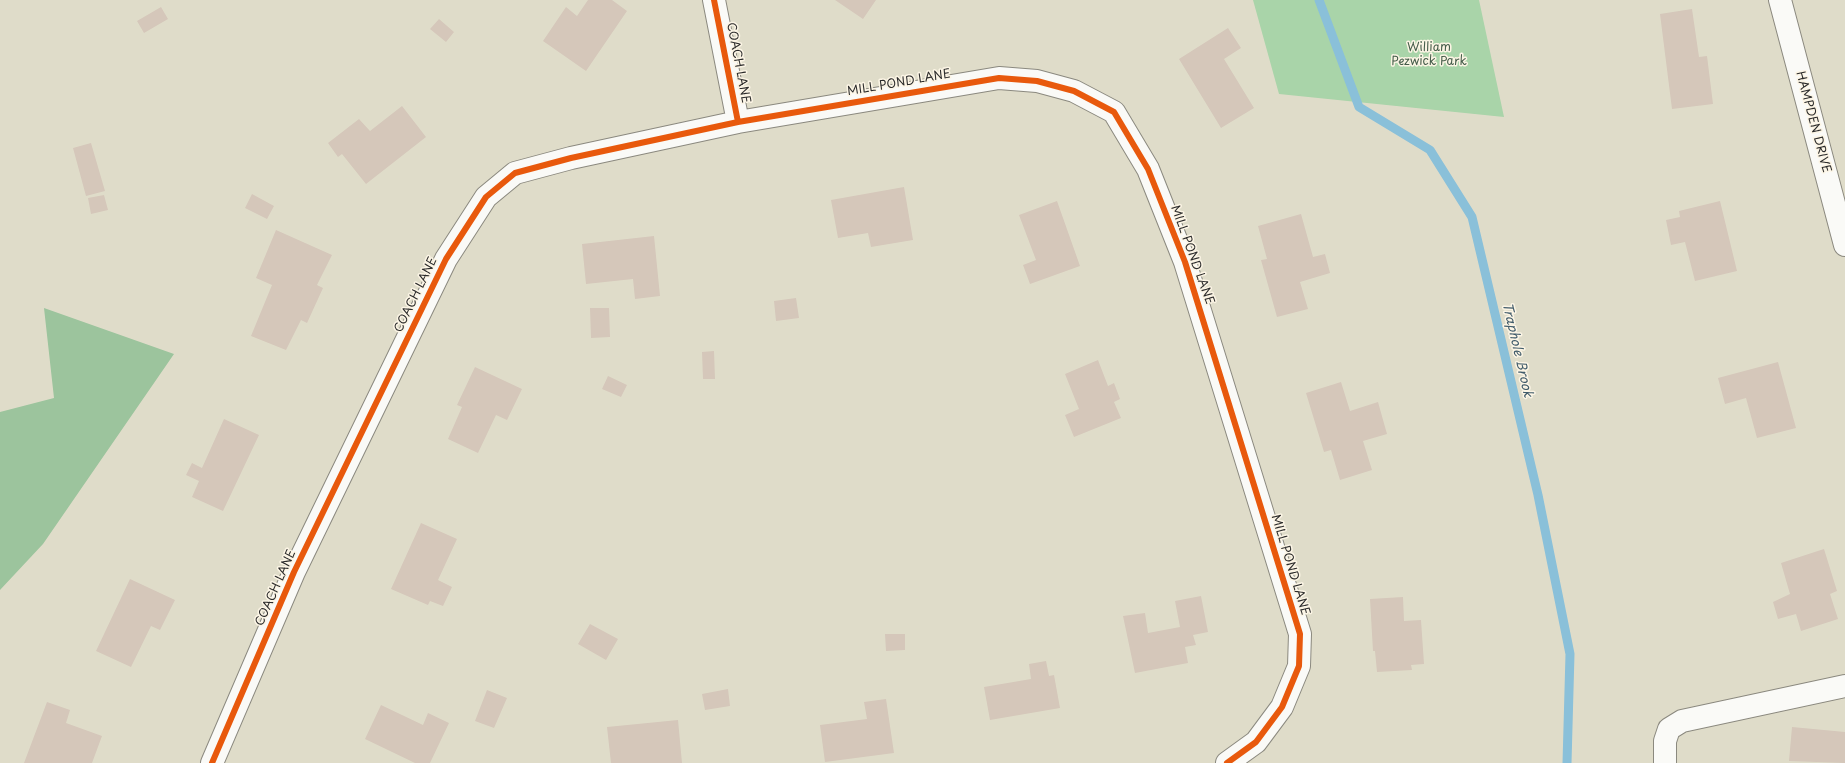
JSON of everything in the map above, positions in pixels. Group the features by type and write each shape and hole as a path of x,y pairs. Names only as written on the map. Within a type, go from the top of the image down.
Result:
{"street":[{"name":"COACH LANE","path":"212,763 297,565 446,259 486,197 515,173 571,158 738,122 714,0"},
{"name":"HAMPDEN DRIVE","path":"1780,0 1845,245"},
{"name":"MILL POND LANE","path":"738,122 999,78 1037,81 1074,91 1114,112 1148,169 1185,262 1300,634 1299,666 1282,707 1256,742 1227,763"},
{"path":"1665,763 1665,741 1669,729 1682,721 1845,686"}],"green space":[{"name":"William Pezwick Park","path":"1253,0 1479,0 1504,117 1279,94"},
{"path":"44,308 174,354 43,544 0,590 0,412 54,398"}],"building":[{"path":"588,0 612,0 627,11 586,71 543,41 566,7 577,16"},
{"path":"835,0 876,0 863,19"},
{"path":"161,7 168,19 144,33 137,21"},
{"path":"1692,9 1699,57 1707,56 1713,104 1672,109 1660,14"},
{"path":"439,19 454,32 446,42 430,29"},
{"path":"1228,28 1241,48 1224,59 1254,108 1221,128 1179,59"},
{"path":"402,106 426,137 366,184 342,154 338,157 328,143 359,119 370,131"},
{"path":"91,143 105,191 86,196 73,148"},
{"path":"904,187 913,240 871,247 868,233 838,238 831,200"},
{"path":"252,194 274,206 267,219 245,208"},
{"path":"104,195 108,210 91,214 88,198"},
{"path":"1057,201 1080,266 1030,284 1023,265 1036,260 1019,215"},
{"path":"1720,201 1737,271 1695,281 1685,242 1671,245 1666,220 1680,217 1679,211"},
{"path":"1301,214 1313,257 1325,254 1330,273 1300,282 1308,309 1277,317 1261,260 1267,259 1258,226"},
{"path":"276,230 332,255 317,285 323,288 307,323 301,320 286,350 251,336 272,285 256,278"},
{"path":"654,236 660,296 635,299 633,279 586,284 582,244"},
{"path":"796,298 799,318 776,321 774,301"},
{"path":"590,308 609,308 610,337 591,338"},
{"path":"714,351 715,379 703,379 702,352"},
{"path":"1098,360 1108,386 1114,383 1120,399 1114,402 1121,418 1074,437 1065,415 1079,409 1065,374"},
{"path":"1778,362 1796,428 1757,438 1746,398 1725,404 1718,378"},
{"path":"475,367 522,389 507,420 496,415 478,453 448,439 462,407 457,405"},
{"path":"608,376 627,385 621,397 602,389"},
{"path":"1341,382 1350,411 1378,402 1387,434 1363,441 1372,470 1340,480 1331,450 1324,452 1306,393"},
{"path":"224,419 259,435 223,511 192,497 199,481 186,475 192,463 202,468"},
{"path":"421,523 457,539 438,580 452,587 443,606 430,601 428,605 391,589"},
{"path":"1824,549 1837,591 1830,594 1838,619 1801,631 1796,614 1778,619 1773,602 1790,594 1781,563"},
{"path":"130,579 175,600 160,630 151,626 131,667 96,651"},
{"path":"1201,596 1208,632 1193,635 1196,645 1185,647 1188,663 1135,673 1123,616 1145,613 1148,633 1180,627 1175,601"},
{"path":"1403,597 1404,621 1421,620 1424,664 1411,665 1412,670 1377,672 1375,651 1373,651 1370,599"},
{"path":"590,624 618,639 606,660 578,644"},
{"path":"885,634 905,634 905,650 886,651"},
{"path":"1046,661 1049,676 1054,675 1060,708 990,720 984,687 1031,679 1029,664"},
{"path":"728,689 730,706 705,710 702,694"},
{"path":"487,690 507,698 494,728 475,721"},
{"path":"886,699 894,753 825,762 820,725 867,719 864,702"},
{"path":"47,702 70,710 66,723 102,736 92,763 24,763"},
{"path":"381,705 423,725 428,713 449,723 430,763 415,763 365,739"},
{"path":"678,720 682,763 611,763 607,727"},
{"path":"1792,727 1845,732 1845,763 1789,761"}],"waterway":[{"name":"Traphole Brook","path":"1319,0 1359,107 1430,150 1472,217 1538,495 1570,654 1567,763"}],"cycle path":[{"path":"212,763 294,572 446,259 486,197 515,173 571,158 738,122 714,0"},
{"path":"738,122 999,78 1037,81 1074,91 1114,112 1148,169 1185,262 1300,634 1299,666 1282,707 1256,742 1227,763"}]}
